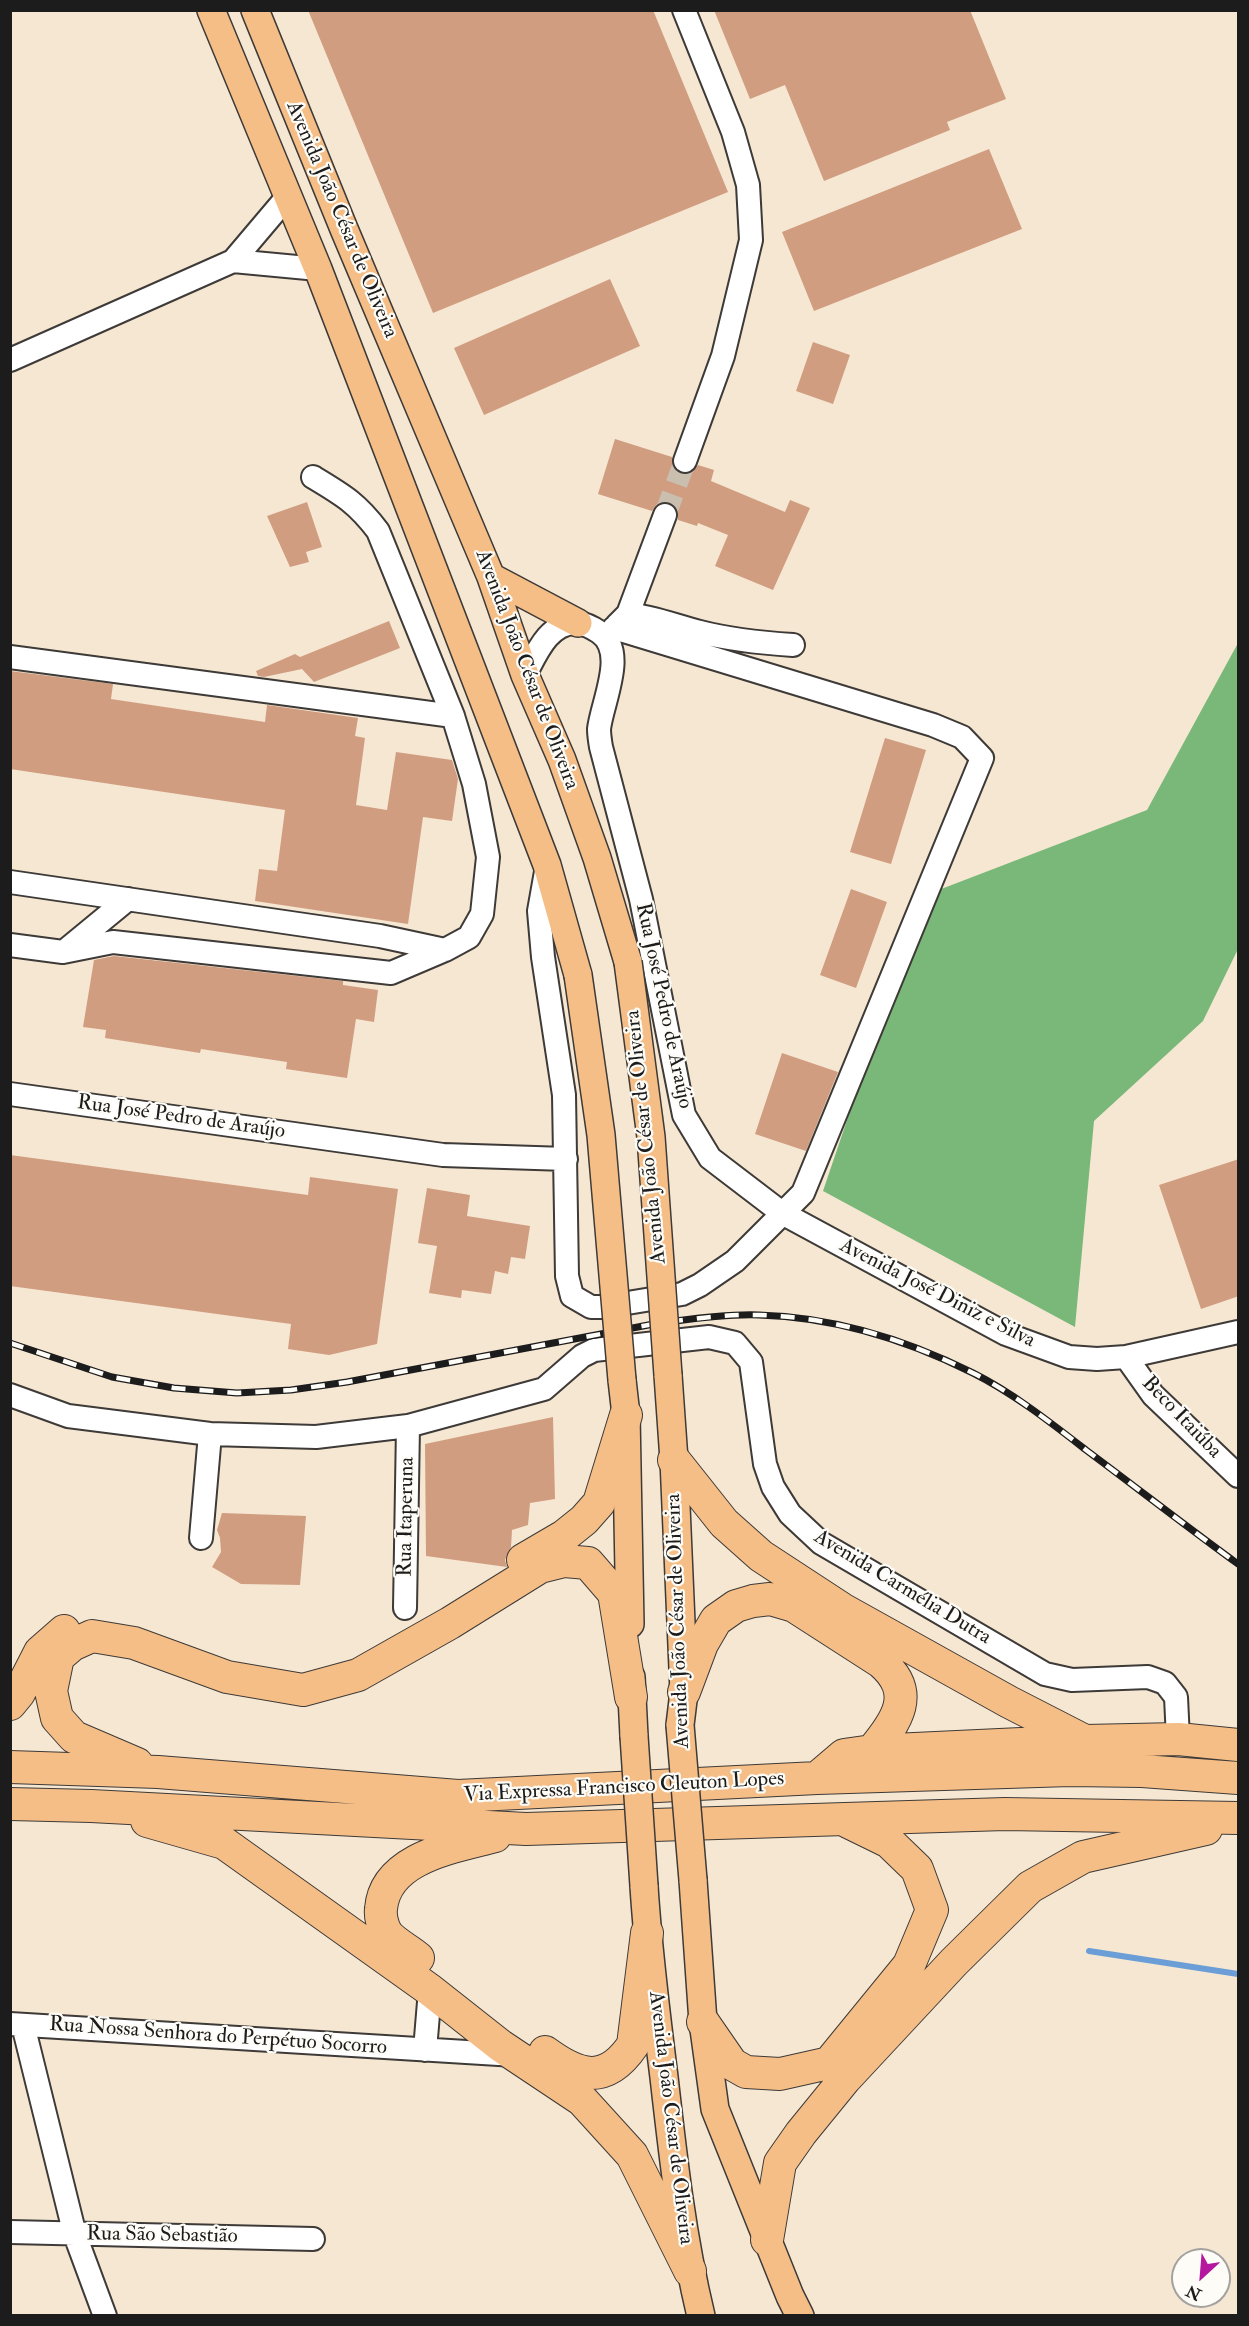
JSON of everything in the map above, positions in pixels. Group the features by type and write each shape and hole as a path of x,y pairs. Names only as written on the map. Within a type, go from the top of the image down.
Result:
{"highway":[{"path":"10,1704 19,1693 40,1652 70,1626 99,1621 138,1630 231,1663 294,1671 350,1659 564,1536 584,1520 599,1503 626,1415"},
{"path":"674,1460 724,1523 761,1556 842,1609 1009,1702 1085,1741"},
{"path":"158,1772 74,1737 57,1718 51,1691 58,1657 72,1645 92,1636 134,1643 227,1677 303,1690 358,1675 450,1623 540,1567 564,1561 588,1563 614,1593 631,1697"},
{"path":"684,1692 702,1644 716,1620 736,1606 753,1601 770,1599 794,1606 892,1671 902,1694 899,1711 892,1727 872,1751"},
{"path":"817,1778 844,1755 872,1751 1178,1739 1239,1745"},
{"name":"Via Expressa Francisco Cleuton Lopes","path":"10,1767 158,1772 458,1796 817,1778 1070,1770 1142,1771 1239,1778"},
{"name":"Via Expressa Francisco Cleuton Lopes","path":"10,1804 92,1806 526,1828 1005,1814 1239,1820"},
{"path":"92,1806 224,1843 430,1990 501,2046 582,2100 632,2155 690,2271"},
{"path":"703,2022 732,2064 746,2072 780,2074 829,2063 909,1965 932,1910 917,1869 889,1842 840,1819"},
{"path":"767,2240 780,2163 801,2133 845,2079 954,1962 1030,1887 1083,1857 1239,1820"},
{"path":"526,1828 442,1850 401,1869 382,1897 381,1915 387,1934 558,2062 582,2074 607,2071 625,2057 633,2045 647,1934"}],"main road":[{"name":"Avenida João César de Oliveira","path":"212,10 318,269 547,865 578,975 601,1135 626,1415 631,1697 647,1934 671,2142 690,2271 701,2316"},
{"name":"Avenida João César de Oliveira","path":"255,10 344,229 491,577 525,675 562,759 597,858 628,962 651,1137 668,1375 684,1692 680,1725 703,2022 715,2109 800,2316"},
{"path":"491,577 578,623"}],"street":[{"path":"684,10 736,142 748,185 751,240 723,356 685,461"},
{"path":"10,360 233,261 288,196"},
{"path":"233,261 318,269"},
{"path":"10,945 63,952 113,942 391,973 469,937 482,914 488,856 474,784 453,716 378,531 363,511 349,499 313,477"},
{"path":"616,626 664,515"},
{"path":"525,675 551,633 562,625 578,623 591,627 616,626 644,616 701,633 747,642 793,645"},
{"path":"547,865 539,911 543,957 564,1095 567,1276 572,1296 591,1307 603,1307 682,1294 700,1285 735,1261 803,1193 982,758 962,737 933,725 616,626"},
{"name":"Rua José Pedro de Araújo","path":"616,626 611,681 599,730 601,747 641,899 684,1114 710,1158 782,1213"},
{"path":"10,657 453,716"},
{"path":"10,882 380,936 445,950"},
{"path":"63,952 128,899"},
{"name":"Rua José Pedro de Araújo","path":"10,1094 443,1155 566,1159"},
{"name":"Avenida José Diniz e Silva","path":"782,1213 1006,1334 1070,1357 1097,1359 1126,1357 1239,1332"},
{"name":"Avenida Carmélia Dutra","path":"10,1395 69,1416 210,1434 316,1437 408,1426 544,1389 582,1356 594,1350 709,1337 735,1343 751,1362 765,1464 773,1487 790,1514 821,1543 1045,1674 1072,1680 1148,1677 1165,1683 1176,1696 1178,1739"},
{"name":"Beco Itaiúba","path":"1126,1357 1153,1395 1239,1476"},
{"name":"Rua Itaperuna","path":"405,1608 408,1426"},
{"path":"201,1538 210,1434"},
{"path":"425,2050 430,1990"},
{"path":"17,2024 75,2235 105,2316"},
{"name":"Rua Nossa Senhora do Perpétuo Socorro","path":"17,2024 516,2055"},
{"name":"Rua São Sebastião","path":"10,2232 314,2239"}],"green space":[{"path":"1238,643 1238,949 1203,1021 1094,1121 1075,1327 823,1191 923,896 1147,810"}],"building":[{"path":"308,10 653,10 728,192 433,313"},
{"path":"714,10 970,10 1006,99 947,122 950,130 824,181 785,85 750,99"},
{"path":"989,149 1022,229 814,311 782,232"},
{"path":"610,279 640,346 484,415 454,348"},
{"path":"813,342 850,355 833,404 796,391"},
{"path":"615,439 672,457 674,469 681,474 693,472 698,465 714,470 711,481 785,512 790,500 810,508 773,590 715,566 728,535 698,523 697,526 678,520 678,512 670,503 657,504 652,511 598,494"},
{"path":"307,502 322,547 306,552 309,562 290,567 267,516"},
{"path":"389,621 400,648 314,682 302,669 264,677 258,676 256,671 295,654 300,657"},
{"path":"10,671 113,684 111,699 265,722 267,705 358,718 355,736 365,738 356,805 387,810 396,752 452,760 458,779 452,821 423,817 408,924 255,901 259,869 277,871 285,810 10,769"},
{"path":"885,738 926,750 891,864 850,852"},
{"path":"851,889 887,902 856,988 820,975"},
{"path":"114,956 343,981 343,985 378,990 374,1022 356,1019 347,1078 286,1069 287,1062 201,1049 200,1053 105,1038 106,1030 83,1027 94,960"},
{"path":"782,1053 838,1072 806,1151 755,1134"},
{"path":"10,1155 308,1195 310,1177 398,1189 377,1344 329,1355 288,1349 291,1324 10,1286"},
{"path":"1239,1159 1239,1296 1201,1309 1159,1185"},
{"path":"427,1188 470,1195 467,1216 530,1226 525,1259 511,1257 508,1274 495,1271 491,1294 462,1290 461,1298 429,1293 437,1246 418,1243"},
{"path":"553,1417 555,1499 530,1503 528,1525 512,1530 511,1547 505,1560 507,1567 426,1556 425,1444"},
{"path":"222,1513 306,1516 300,1585 241,1584 212,1567 221,1552 217,1530"}],"waterway":[{"path":"1089,1951 1238,1974"}],"tunnel":[{"path":"665,515 685,461"}],"railway":[{"path":"10,1343 112,1377 174,1388 237,1393 291,1390 347,1382 659,1323 747,1315 815,1320 869,1332 922,1350 988,1381 1045,1419 1238,1564"}]}
